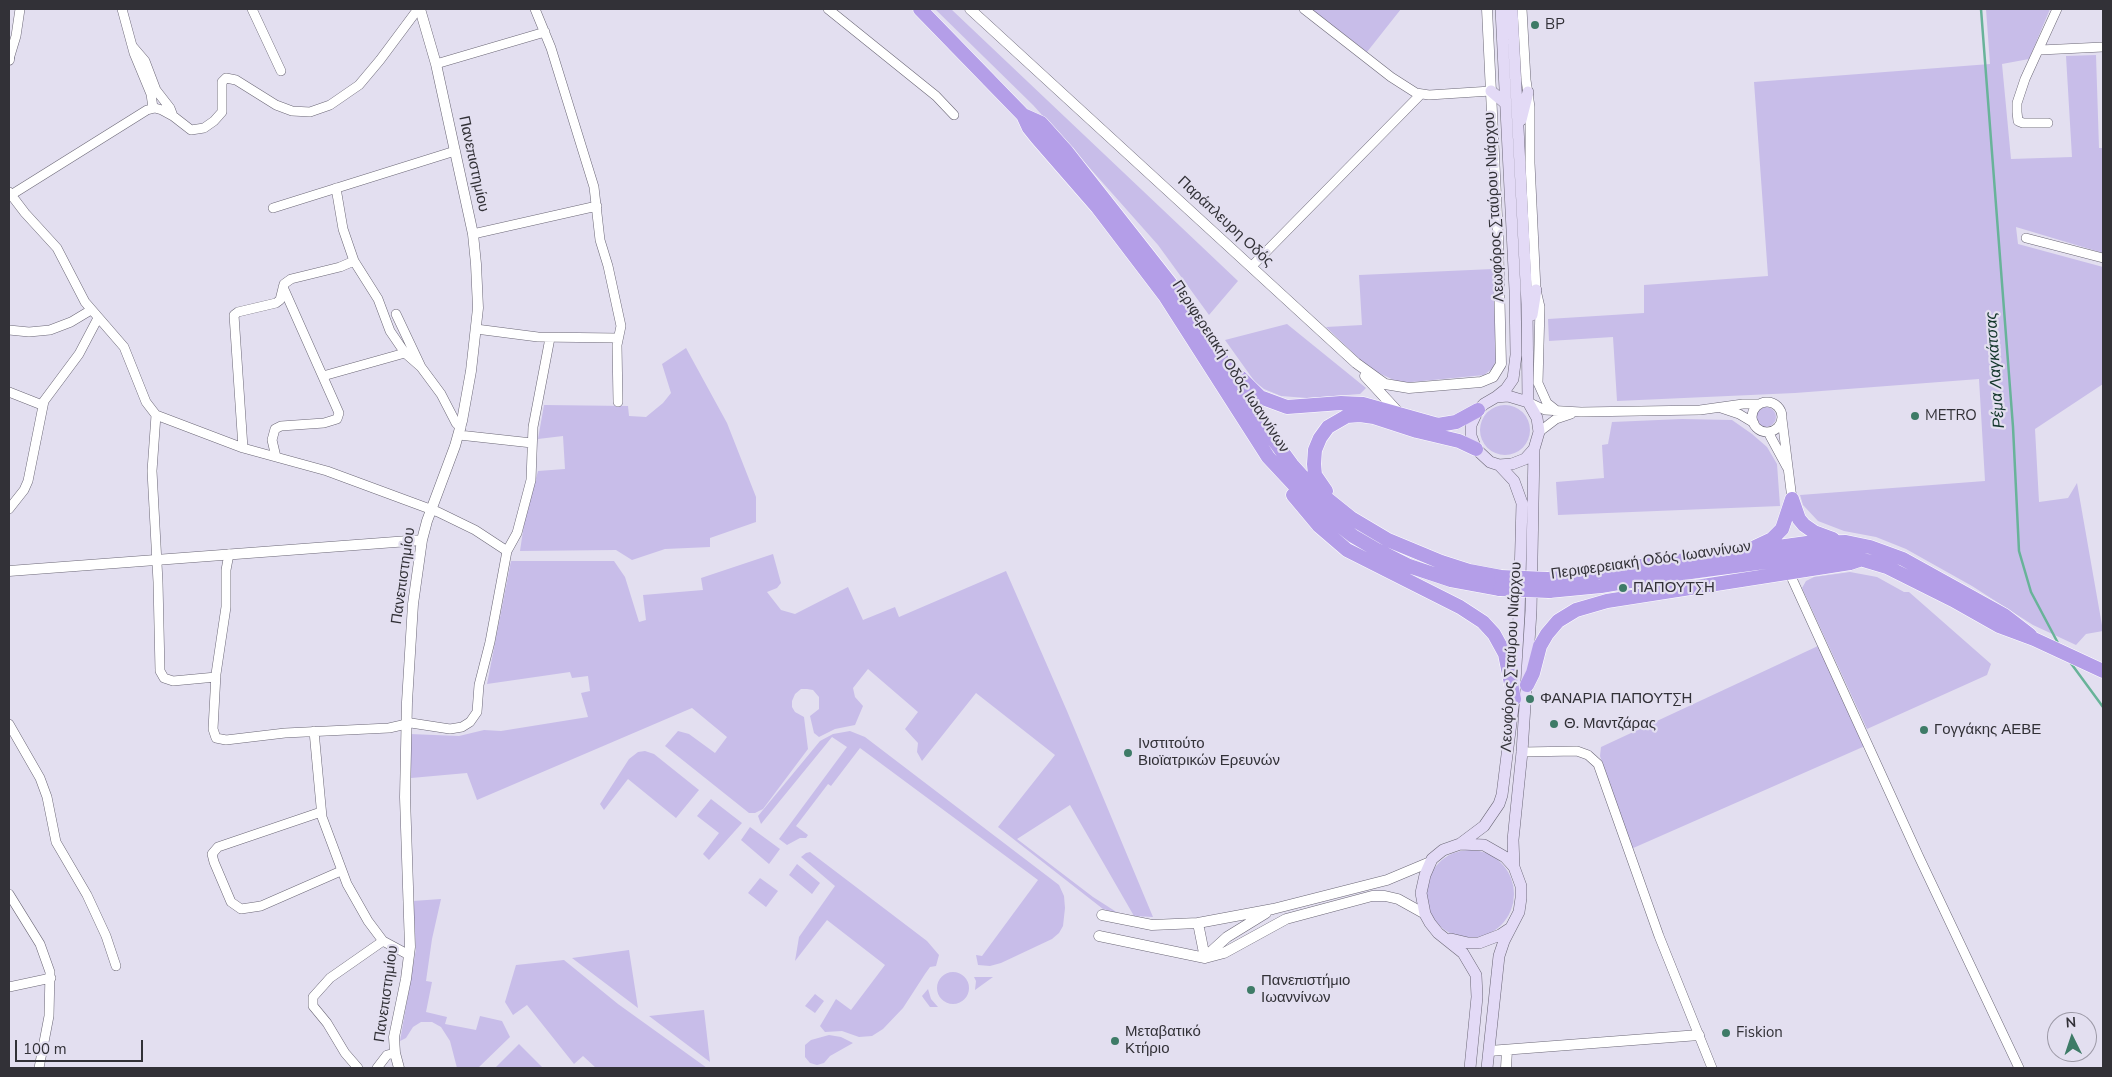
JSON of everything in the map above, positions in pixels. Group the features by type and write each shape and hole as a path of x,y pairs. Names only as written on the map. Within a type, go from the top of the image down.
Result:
{"highway":[{"name":"Περιφερειακή Οδός Ιωαννίνων","path":"920,9 1023,115 1029,128 1086,194 1165,296 1277,468 1311,503 1335,523 1377,550 1409,566 1476,586 1500,583 1549,585 1838,554 1862,558 1887,567 1953,600 1999,626 2040,642 2103,671"},
{"name":"Περιφερειακή Οδός Ιωαννίνων","path":"1023,115 1041,123 1106,199 1188,306 1265,428 1292,465 1319,494 1376,533 1414,552 1500,583"},
{"path":"1218,355 1233,368 1252,391 1275,404 1292,407 1355,403 1431,424 1442,425 1456,422 1478,410"},
{"path":"1340,510 1317,480 1314,464 1315,450 1320,438 1328,427 1341,418 1360,415 1374,416 1417,431 1459,441 1476,449"},
{"path":"1277,468 1289,490 1311,518 1347,550 1460,607 1483,622 1494,634 1505,654 1514,699"},
{"path":"1792,499 1799,519 1804,525 1814,532 1840,542"},
{"path":"1742,552 1763,544 1778,534 1785,523 1792,499"},
{"name":"Περιφερειακή Οδός Ιωαννίνων","path":"1549,585 1742,552 1807,543 1840,542 1862,544 1903,559 2004,614 2040,642"},
{"path":"1527,685 1533,673 1540,646 1547,634 1558,621 1576,610 1607,601 1850,564 1862,558"}],"main road":[{"name":"Λεωφόρος Σταύρου Νιάρχου","path":"1496,397 1510,384 1516,368 1515,290 1501,9"},
{"name":"Λεωφόρος Σταύρου Νιάρχου","path":"1512,9 1527,325 1528,402"},
{"path":"1491,91 1505,103"},
{"path":"1518,129 1528,92"},
{"path":"1527,325 1533,312 1536,290"},
{"path":"1513,396 1528,402 1537,418 1539,432 1534,449 1522,460 1512,464 1499,465 1490,462 1476,449 1471,436 1471,425 1478,410 1496,397 1513,396"},
{"name":"Λεωφόρος Σταύρου Νιάρχου","path":"1487,1068 1496,971 1501,949 1518,912 1521,898 1519,880 1514,867 1514,840 1527,685 1533,568 1534,449"},
{"name":"Λεωφόρος Σταύρου Νιάρχου","path":"1430,862 1444,850 1460,844 1479,831 1494,815 1502,795 1514,699 1519,614 1522,503 1514,481 1499,465"},
{"path":"1460,844 1474,844 1495,850 1514,867"},
{"path":"1430,862 1421,893 1425,914 1434,929 1463,953 1476,975 1477,997 1470,1068"},
{"path":"1443,936 1468,943 1479,942 1500,935 1510,928"}],"street":[{"path":"9,59 16,36 20,9"},
{"path":"122,9 134,54 150,90 153,108"},
{"path":"252,9 281,71"},
{"path":"419,9 359,85 330,105 310,112 292,111 276,104 236,80 228,78 222,82 222,112 211,124 204,128 191,130 173,116 153,108 10,193 60,252 78,290 91,310 124,347 146,402 156,415 243,448 337,475 431,510 475,530 507,550"},
{"name":"Πανεπιστημίου","path":"399,1068 395,1053 394,1037 406,980 409,955 404,826 406,724 413,604 422,540 460,432 476,329 478,295 473,234 436,64 419,9"},
{"path":"535,9 545,32 587,158 597,206 600,240 620,319 621,329 618,338 618,402"},
{"path":"828,9 936,96 954,115"},
{"name":"Παράπλευρη Οδός","path":"970,9 1362,367 1380,382 1398,388 1466,384 1488,379 1498,371 1502,355 1491,91"},
{"path":"1304,9 1391,77 1420,94 1491,91 1487,9"},
{"path":"1522,9 1530,107 1530,163 1536,290 1540,307 1538,383 1547,403 1557,411"},
{"path":"2048,123 2026,124 2018,121 2017,103 2021,90 2058,9"},
{"path":"436,64 545,32"},
{"path":"133,47 145,61 159,94 170,108 173,116"},
{"path":"2040,50 2103,48"},
{"path":"1251,267 1420,94"},
{"path":"273,208 455,151"},
{"path":"336,188 343,229 354,261 378,299 387,326 406,353 421,367 441,394 460,432 532,443"},
{"path":"473,234 597,206"},
{"path":"2026,238 2103,258"},
{"path":"243,448 233,316 238,312 276,303 280,300 283,286 294,278 340,267 354,261"},
{"path":"276,456 272,438 273,432 277,428 324,423 339,416 338,409 283,286"},
{"path":"9,330 37,332 50,330 66,324 91,310"},
{"path":"396,314 421,367"},
{"path":"9,509 24,490 28,481 42,405 49,392 79,354 98,318"},
{"path":"476,329 550,338 618,338"},
{"path":"230,554 226,570 226,606 216,677 213,728 215,736 219,739 226,740 314,731 389,728 406,724 455,728 464,726 475,717 479,685 490,642 507,550 517,533 530,488 533,427 550,338"},
{"path":"323,376 406,353"},
{"path":"1362,367 1368,379 1400,414"},
{"path":"9,392 42,405"},
{"path":"1528,402 1540,409 1620,413 1721,408 1767,402 1775,404 1781,410 1792,499"},
{"path":"1754,423 1753,411 1759,404"},
{"path":"1721,408 1739,414 1754,423 1759,430 1768,432 1779,426 1782,418"},
{"path":"1539,432 1562,416 1581,412"},
{"path":"156,415 152,472 159,668 164,678 173,681 216,677"},
{"path":"1768,432 1789,471"},
{"path":"9,571 422,540"},
{"path":"1790,572 1923,866 2018,1068"},
{"path":"9,724 37,771 45,793 56,842 87,896 106,936 116,966"},
{"path":"314,731 321,812 341,871 364,914 383,941 409,955"},
{"path":"1522,752 1577,752 1588,755 1598,764 1659,936 1712,1068"},
{"path":"321,812 218,847 212,854 214,862 228,897 233,905 241,909 261,906 341,871"},
{"path":"1102,914 1152,924 1198,922 1273,909 1387,880 1430,862"},
{"path":"9,894 40,944 49,966 51,978 49,1016 39,1068"},
{"path":"1099,936 1205,958 1224,953 1286,919 1372,896 1386,896 1398,899 1425,914"},
{"path":"1205,958 1227,937 1273,909"},
{"path":"1198,922 1205,958"},
{"path":"358,1068 314,1007 312,998 330,978 383,941"},
{"path":"9,987 51,978"},
{"path":"1489,1051 1699,1035"},
{"path":"1506,1068 1507,1050"},
{"path":"377,1068 387,1056 395,1053"}],"shaded area":[{"path":"935,9 951,9 1238,281 1209,315 1158,245 1095,174 1033,105"},
{"path":"1311,9 1401,9 1367,52"},
{"path":"1986,9 2050,9 2029,59 2002,64 2011,159 2072,157 2066,56 2096,55 2099,148 2103,148 2103,253 2016,227 2018,244 2103,267 2103,384 2035,429 2039,502 2068,498 2077,483 2103,631 2086,634 2076,645 2033,625 1972,586 1906,549 1876,537 1844,531 1818,521 1803,505 1800,495 1985,481 1979,379 1795,393 1617,401 1613,337 1549,341 1548,319 1644,313 1644,285 1768,276 1754,82 1990,64"},
{"path":"1493,269 1496,359 1493,368 1484,375 1398,382 1370,369 1326,327 1362,325 1359,275"},
{"path":"1287,324 1366,388 1360,394 1307,398 1281,396 1264,389 1255,382 1225,340"},
{"path":"686,348 727,423 756,497 756,522 710,538 710,547 665,549 632,560 616,550 520,551 524,524 538,471 565,469 563,436 538,439 544,405 628,406 629,416 646,417 663,403 671,393 662,364"},
{"path":"1500,405 1510,405 1523,412 1530,425 1530,435 1523,448 1510,455 1500,455 1491,451 1484,444 1480,435 1480,425 1484,416 1491,409"},
{"path":"1762,407 1770,407 1776,413 1776,421 1770,427 1762,427 1756,421 1756,413"},
{"path":"1682,419 1732,420 1767,447 1777,464 1780,506 1558,515 1556,482 1604,478 1602,445 1608,444 1612,422"},
{"path":"773,554 781,583 777,588 767,592 781,610 795,614 848,587 863,620 895,607 899,617 1006,571 1153,917 1134,916 1070,805 1017,839 1093,897 1118,913 1103,909 998,827 1055,755 976,693 922,761 917,752 918,743 905,729 918,712 868,669 853,688 855,697 863,706 855,725 835,729 819,737 814,733 810,716 819,709 819,697 813,690 807,689 801,689 795,694 792,707 795,712 804,717 808,749 763,809 755,813 749,813 665,746 678,731 689,734 715,753 727,737 692,708 477,800 467,773 411,778 410,734 459,736 484,730 501,731 588,717 581,693 590,691 588,676 572,678 570,672 487,684 511,561 614,561 625,577 639,622 646,620 643,595 703,590 701,578"},
{"path":"1850,572 1877,577 1904,592 1909,592 1991,664 1987,675 1867,729 1802,588 1806,581 1814,577"},
{"path":"1818,646 1865,746 1631,849 1600,756 1601,747"},
{"path":"850,731 865,737 1059,885 1064,896 1065,908 1063,926 1059,933 1052,939 1001,963 990,966 978,965 976,955 982,956 1038,880 860,748 831,786 828,784 796,826 808,835 806,838 800,838 787,845 779,839 847,747 832,737 761,824 758,816 820,741 833,734"},
{"path":"645,751 654,754 699,790 676,818 628,779 604,810 600,804 629,759 638,752"},
{"path":"711,799 742,823 709,860 703,854 719,833 697,816"},
{"path":"750,827 780,849 769,864 741,840"},
{"path":"1470,850 1487,854 1501,863 1510,877 1514,894 1510,911 1501,925 1487,934 1470,938 1453,934 1439,925 1430,911 1426,894 1430,877 1439,863 1453,854"},
{"path":"810,852 927,941 939,955 936,966 930,967 903,1008 883,1029 872,1036 859,1037 842,1031 825,1032 820,1026 836,999 851,1010 885,965 827,920 795,961 799,937 835,886 801,857"},
{"path":"797,864 820,883 812,894 789,875"},
{"path":"760,878 778,891 766,907 748,893"},
{"path":"441,899 432,939 426,981 432,982 426,1012 447,1017 445,1024 476,1030 480,1016 502,1021 510,1037 478,1068 457,1068 450,1041 441,1027 432,1022 421,1022 413,1027 406,1038 400,1041 416,949 413,901"},
{"path":"629,950 638,1008 572,958"},
{"path":"564,960 618,1004 707,1068 596,1068 583,1056 574,1064 527,1005 513,1015 505,1002 516,965"},
{"path":"953,972 959,973 964,977 968,982 968,994 964,999 959,1003 953,1004 947,1003 942,999 938,994 937,988 938,982 942,977 947,973"},
{"path":"974,977 993,977 975,990 976,981"},
{"path":"928,989 931,999 938,1007 930,1007 922,996"},
{"path":"815,994 824,1001 815,1013 805,1006"},
{"path":"704,1010 710,1062 649,1016"},
{"path":"829,1035 841,1037 853,1043 830,1056 824,1063 817,1065 810,1063 805,1057 805,1045 811,1040"},
{"path":"519,1044 543,1068 495,1068"}],"waterway":[{"name":"Ρέμα Λαγκάτσας","path":"1981,9 2013,427 2019,551 2031,592 2059,645"},
{"name":"Ρέμα Λαγκάτσας","path":"2070,662 2103,707"}],"place":[{"name":"BP","path":"1535,25"},
{"name":"METRO","path":"1915,416"},
{"name":"ΠΑΠΟΥΤΣΗ","path":"1623,588"},
{"name":"ΦΑΝΑΡΙΑ ΠΑΠΟΥΤΣΗ","path":"1530,699"},
{"name":"Θ. Μαντζάρας","path":"1554,724"},
{"name":"Γογγάκης ΑΕΒΕ","path":"1924,730"},
{"name":"Ινστιτούτο Βιοϊατρικών Ερευνών","path":"1128,753"},
{"name":"Πανεπιστήμιο Ιωαννίνων","path":"1251,990"},
{"name":"Fiskion","path":"1726,1033"},
{"name":"Μεταβατικό Κτήριο","path":"1115,1041"}]}
